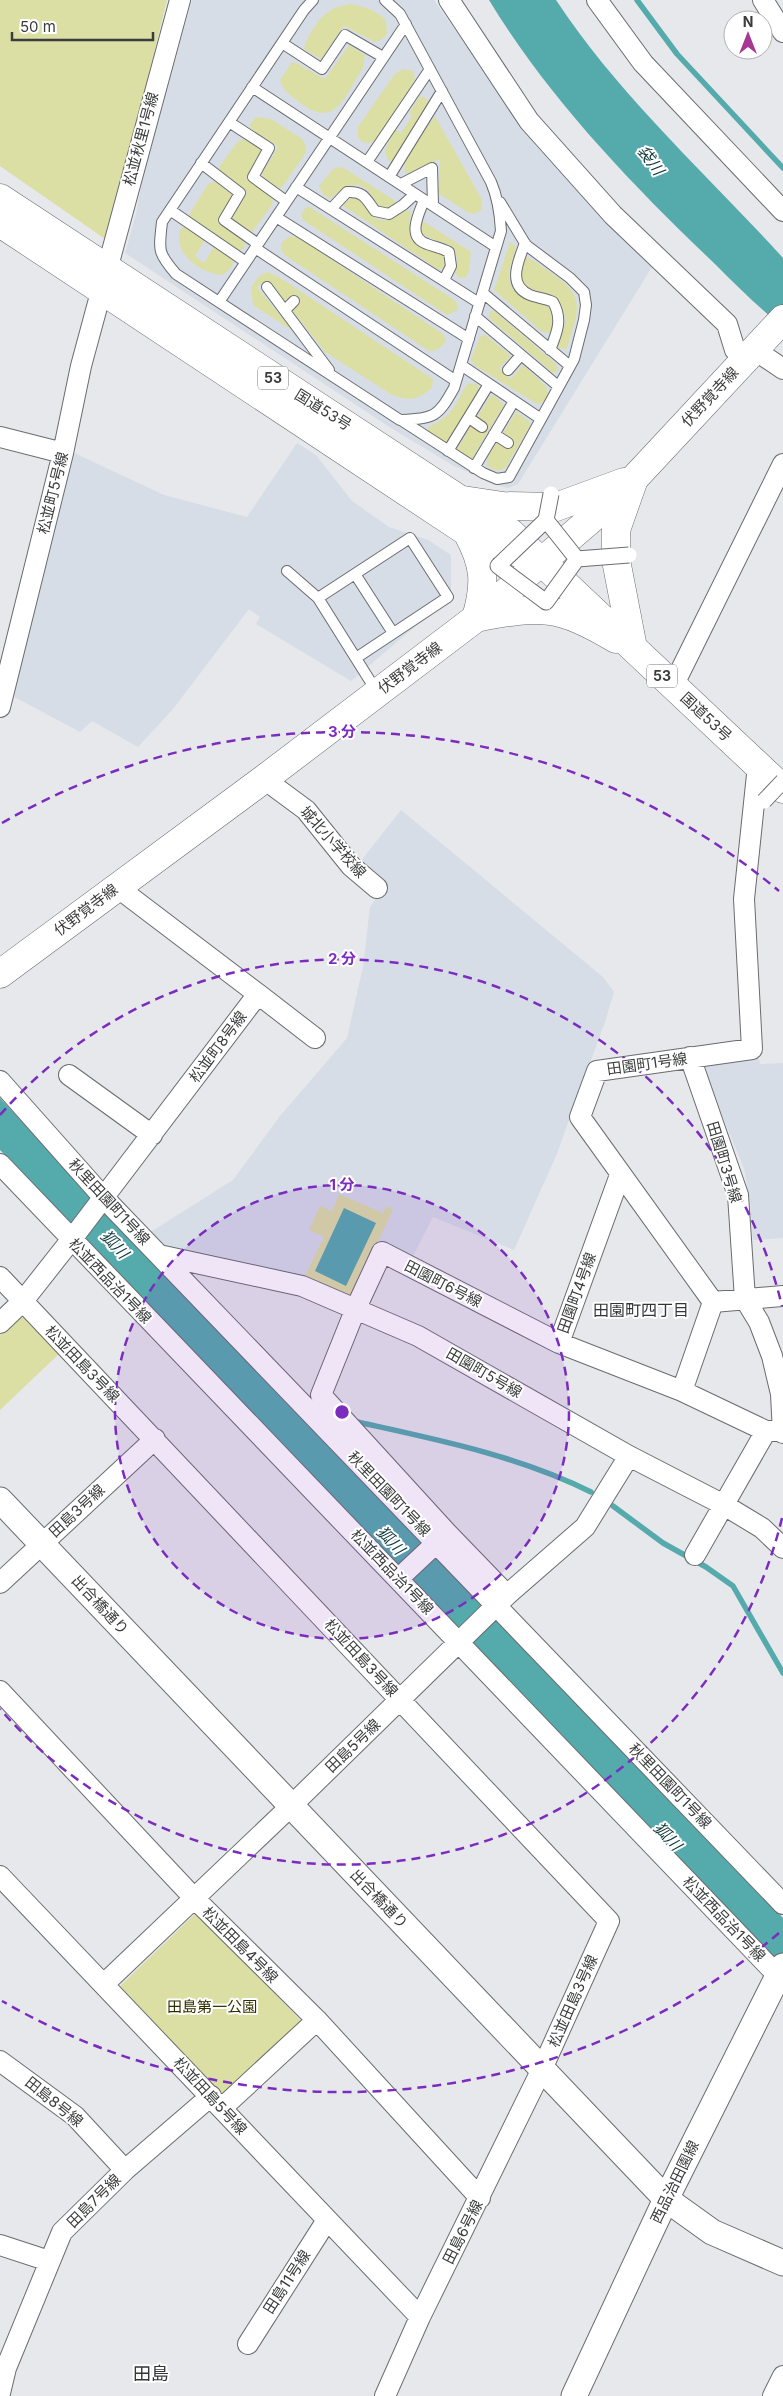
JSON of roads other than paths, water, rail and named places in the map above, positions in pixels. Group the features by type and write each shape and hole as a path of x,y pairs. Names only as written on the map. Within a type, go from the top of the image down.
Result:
{"main road":[{"name":"国道53号","path":"0,198 104,278 467,532 541,562"},
{"name":"国道53号","path":"0,222 104,278 285,387 463,500 510,533 758,765 773,795"},
{"name":"伏野覚寺線","path":"0,974 264,779 476,618 618,496 762,342"},
{"path":"463,500 503,506 556,507 634,479"},
{"path":"632,648 616,560 616,530 634,479"},
{"path":"467,532 478,552 482,570 482,589 476,618 520,611 555,611 589,623 632,648"}],"street":[{"name":"松並秋里1号線","path":"104,278 180,0"},
{"path":"449,0 528,121 613,215 727,324 735,350 762,342 783,369"},
{"path":"597,0 643,63 783,211"},
{"path":"763,0 783,32"},
{"name":"松並町5号線","path":"0,706 63,453 81,366 104,278"},
{"path":"0,437 63,453"},
{"path":"673,686 783,464"},
{"path":"551,494 546,520 498,566 546,602 576,559"},
{"path":"546,520 576,559"},
{"path":"576,559 629,556"},
{"name":"田園町1号線","path":"713,1302 580,1118 597,1071 752,1049 744,898 758,765"},
{"name":"城北小学校線","path":"264,779 306,810 351,866 377,888"},
{"path":"773,795 783,782"},
{"path":"117,887 314,1038"},
{"name":"松並町8号線","path":"73,1238 258,994"},
{"name":"田園町3号線","path":"690,1058 738,1195 745,1299"},
{"path":"69,1075 152,1135"},
{"name":"秋里田園町1号線","path":"0,1081 103,1200 499,1603 783,1904"},
{"name":"松並西品治1号線","path":"0,1164 401,1575 781,1973"},
{"name":"田園町4号線","path":"620,1175 559,1343 779,1431"},
{"path":"0,1323 22,1301 73,1238"},
{"name":"田園町6号線","path":"356,1308 382,1252 559,1343"},
{"name":"田園町5号線","path":"159,1255 302,1286 418,1336 762,1528 783,1548"},
{"name":"松並田島3号線","path":"0,1277 609,1921 542,2069"},
{"path":"682,1391 713,1302 783,1296"},
{"path":"695,1555 724,1506 779,1431 781,1394 772,1356 759,1322 745,1299"},
{"path":"356,1308 321,1395 438,1541 401,1575"},
{"name":"田島3号線","path":"0,1583 155,1440"},
{"name":"田島5号線","path":"104,1984 290,1807 499,1603 585,1528 630,1456"},
{"name":"出合橋通り","path":"0,1500 290,1807 666,2199 712,2232 783,2264"},
{"name":"松並田島4号線","path":"0,1691 194,1898 317,2020 480,2198"},
{"name":"松並田島5号線","path":"0,1876 420,2317"},
{"name":"西品治田園線","path":"574,2396 666,2199 781,1973"},
{"name":"田島7号線","path":"0,2393 6,2368 62,2232 125,2170 216,2102 317,2020"},
{"name":"田島8号線","path":"0,2061 75,2116 125,2170"},
{"name":"田島6号線","path":"385,2396 420,2317 542,2069"},
{"name":"田島11号線","path":"248,2344 327,2220"},
{"path":"0,2244 50,2261"},
{"path":"773,2396 783,2376"}],"lane":[{"path":"313,0 252,87 162,222 159,245 161,257 176,274 474,468 497,478 509,477 574,358 584,320 586,305 584,292 570,278 536,254 525,243 497,197 406,24 400,14 386,0"},
{"path":"219,302 406,24"},
{"path":"282,43 322,68 345,35 383,57"},
{"path":"367,162 430,69"},
{"path":"252,87 496,247"},
{"path":"389,177 442,92"},
{"path":"229,122 269,148 253,177 286,201"},
{"path":"201,163 240,193 224,220 256,246 456,381"},
{"path":"401,184 432,168 429,203 415,224 414,233 425,244 449,252 451,266 444,280"},
{"path":"296,187 444,280 481,298 570,366"},
{"path":"331,209 347,192 358,192 365,196 375,212 388,214 403,205 415,194"},
{"path":"400,420 424,419 442,411 456,381 501,231 497,197"},
{"path":"170,210 246,262"},
{"path":"276,217 469,339"},
{"path":"525,243 516,267 517,283 521,290 530,295 553,302 557,309 558,326 550,350"},
{"path":"267,287 332,375"},
{"path":"284,310 294,301"},
{"path":"475,316 558,386"},
{"path":"508,370 521,355"},
{"path":"461,365 541,418"},
{"path":"448,451 489,384"},
{"path":"474,468 514,401"},
{"path":"469,418 482,427"},
{"path":"494,434 508,443"},
{"path":"318,598 410,538 448,597 356,658"},
{"path":"287,572 318,598 378,692"},
{"path":"355,574 393,633"}],"water":[{"name":"袋川","path":"489,0 556,0 607,69 635,101 783,258 783,327 685,235 594,140 538,72"},
{"name":"狐川","path":"0,1098 163,1274 783,1918 783,1968 0,1150"},
{"path":"344,1208 376,1223 346,1286 315,1271"}],"waterway":[{"path":"637,0 677,54 783,168"},
{"path":"353,1421 475,1449 534,1468 591,1492"},
{"path":"613,1506 663,1543 706,1567 733,1586 783,1673"}],"district":[{"name":"田園町四丁目","path":"641,1310"},
{"name":"田島","path":"151,2374"}],"park label":[{"name":"田島第一公園","path":"212,2007"}]}
